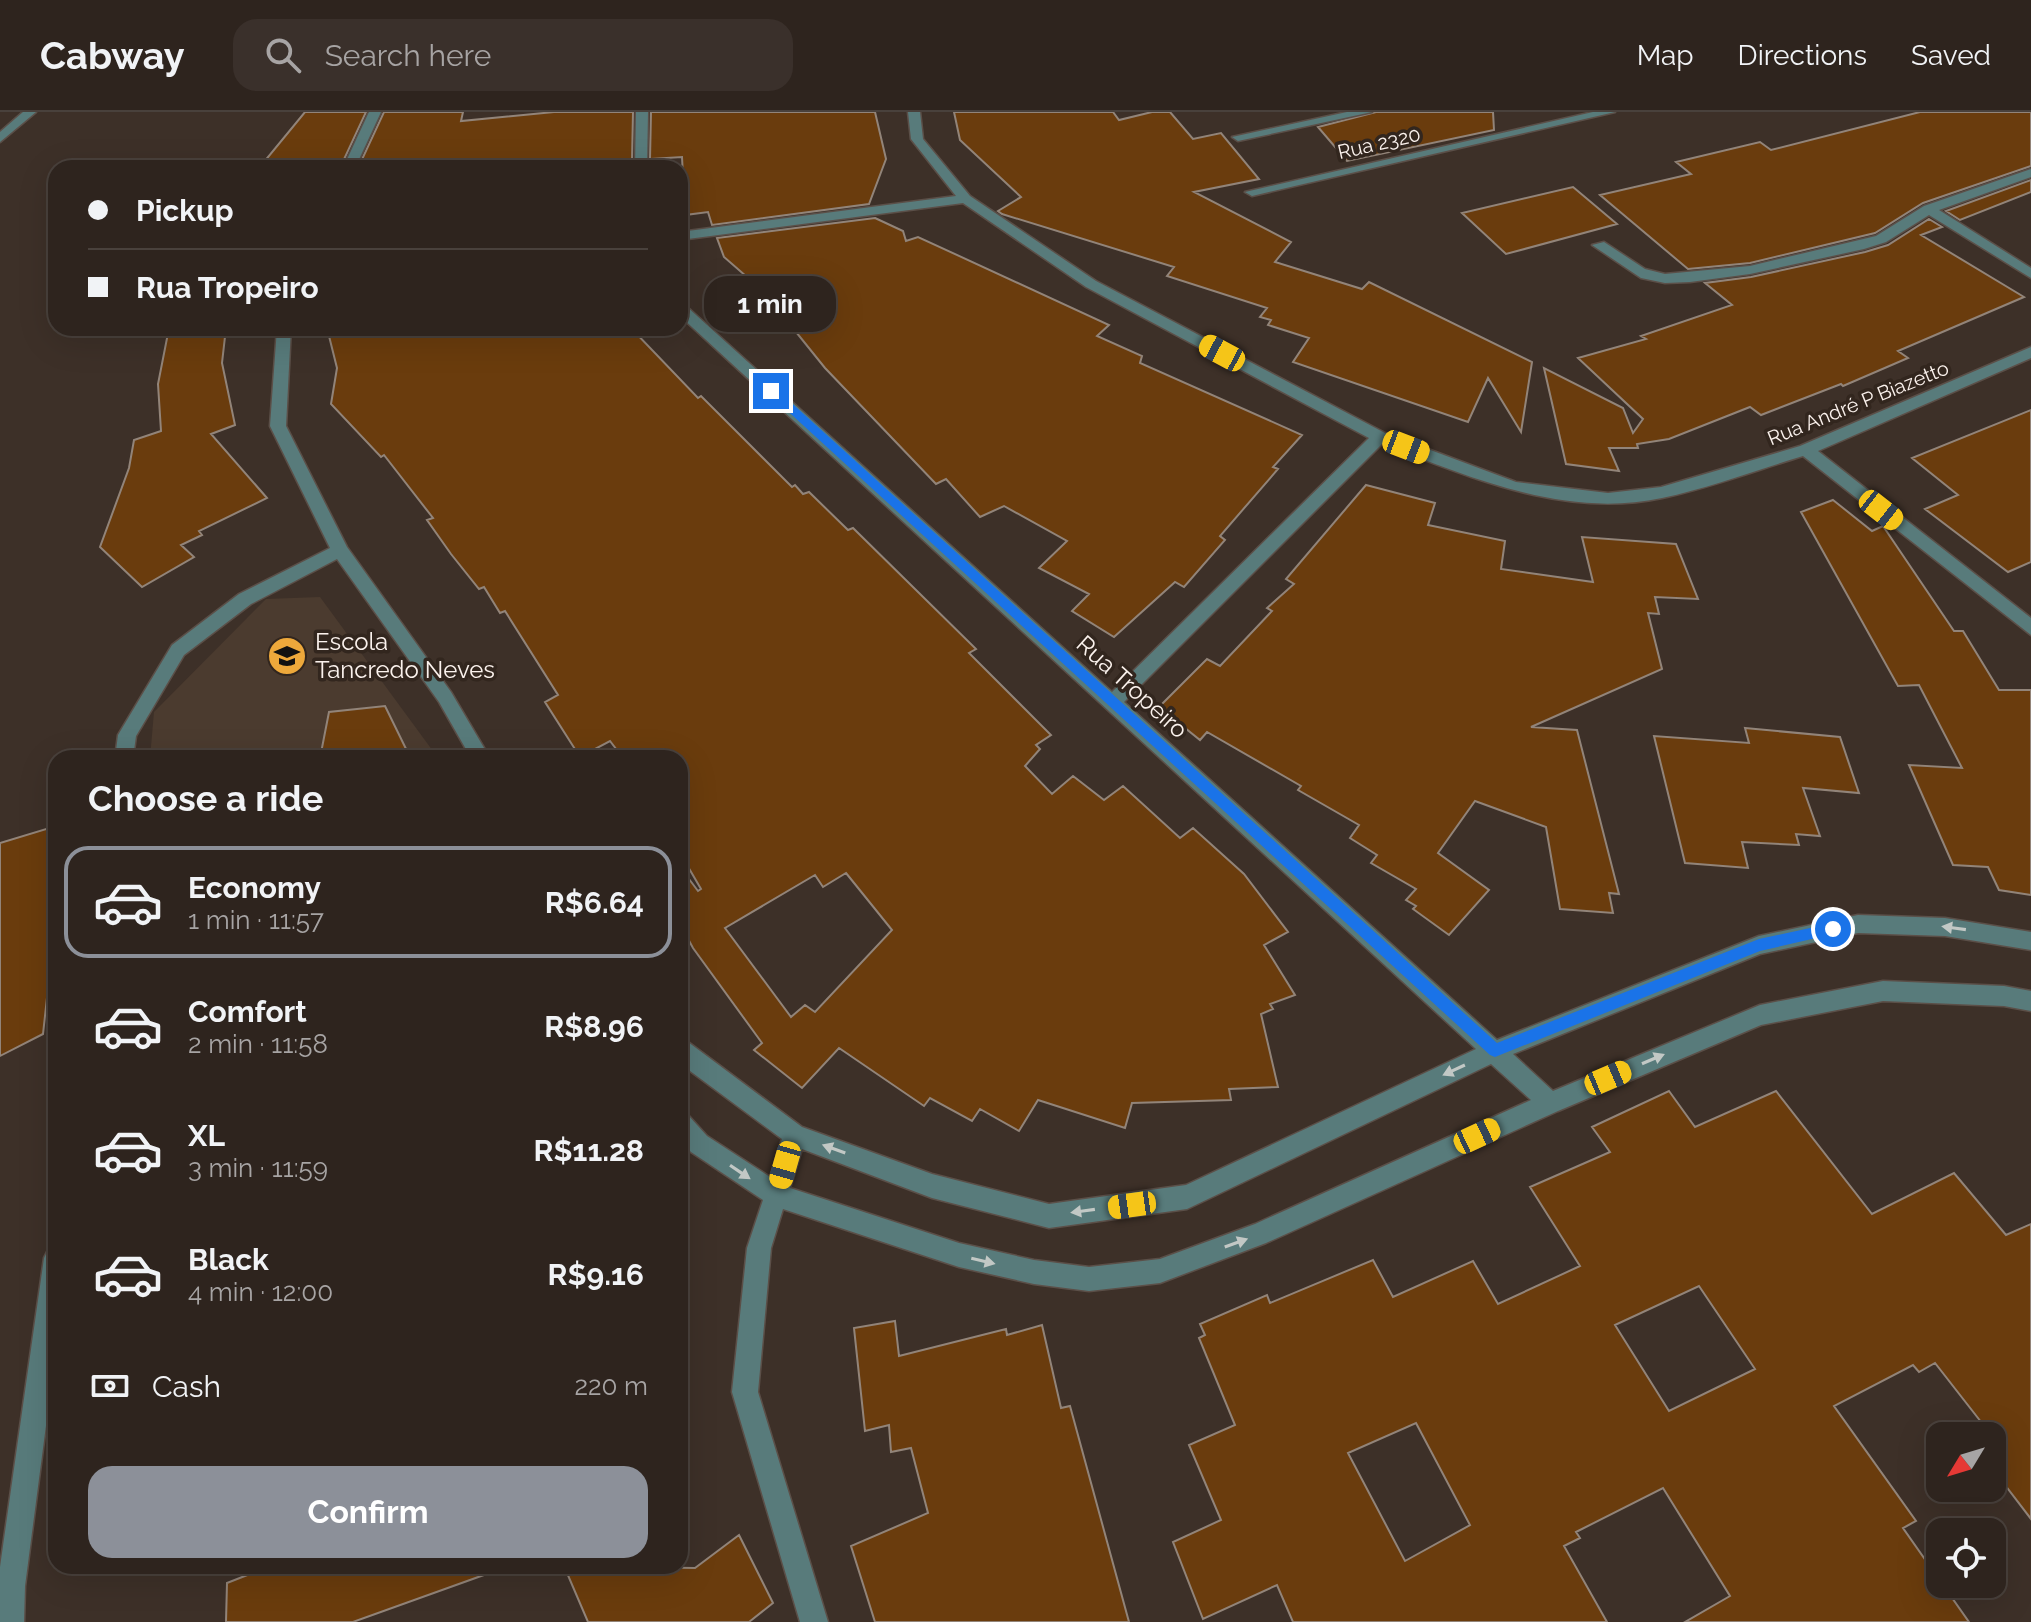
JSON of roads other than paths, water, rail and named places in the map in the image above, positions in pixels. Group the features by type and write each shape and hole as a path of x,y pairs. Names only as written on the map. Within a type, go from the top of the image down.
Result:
{"street":[{"path":"0,138 30,112"},
{"path":"353,160 375,112"},
{"path":"641,160 642,112"},
{"name":"Rua André P Biazetto","path":"914,112 917,139 965,199 1091,284 1379,437 1514,487 1608,499 1661,493 1806,450 2031,352"},
{"path":"1238,137 1366,112"},
{"name":"Rua 2320","path":"1252,192 1609,112"},
{"path":"1599,245 1645,274 1667,280 1708,277 1881,239 1929,209 2031,173"},
{"path":"688,235 965,199"},
{"path":"1929,209 2031,274"},
{"name":"Rua Tropeiro","path":"688,315 1550,1103"},
{"path":"284,336 278,426 340,550 445,697 476,750"},
{"path":"1113,702 1379,437"},
{"path":"1806,450 2031,628"},
{"path":"125,750 127,735 178,650 245,599 340,550"},
{"path":"688,1056 795,1135 932,1186 1049,1216 1187,1197 1495,1051 1759,945 1858,924 1945,927 2031,941"},
{"path":"688,1132 699,1144 776,1195 959,1255 1089,1279 1160,1271 1258,1235 1550,1103 1760,1015 1883,991 2004,996 2031,1001"},
{"path":"795,1135 759,1248 745,1392 814,1622"},
{"path":"10,1622 11,1586 48,1316"}],"place":[{"name":"Escola Tancredo Neves","path":"287,656"}]}
